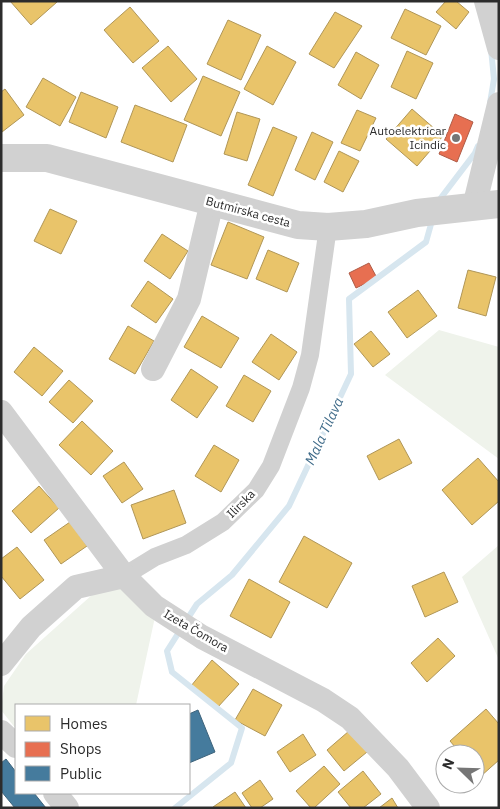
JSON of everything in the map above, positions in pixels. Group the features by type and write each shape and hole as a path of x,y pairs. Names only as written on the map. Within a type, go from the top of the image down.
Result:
{"street":[{"path":"486,1 499,48"},
{"path":"474,207 499,104"},
{"name":"Butmirska cesta","path":"1,158 47,158 298,225 328,227 366,224 417,213 474,207"},
{"path":"153,369 189,299 212,202"},
{"name":"Ilirska","path":"1,664 31,627 76,587 124,576 155,557 186,545 223,522 256,490 270,466 301,388 310,355 328,227"},
{"name":"Izeta Čomora","path":"1,412 124,576 154,606 202,637 323,700 350,718 398,768 428,808"},
{"path":"1,732 15,745"},
{"path":"56,794 67,808"}],"shaded area":[{"path":"439,330 499,347 499,459 385,375"},
{"path":"499,545 499,660 462,577"},
{"path":"117,586 155,617 136,704 15,704 15,728 1,710 4,686 26,654 93,594"}],"building: Homes":[{"path":"10,1 56,1 57,2 31,25"},
{"path":"446,1 456,1 469,12 456,29 436,12"},
{"path":"130,7 159,41 133,63 104,30"},
{"path":"405,9 441,26 426,55 391,38"},
{"path":"335,12 362,26 334,68 309,54"},
{"path":"228,20 261,35 241,80 207,64"},
{"path":"168,46 197,79 171,102 142,68"},
{"path":"267,46 296,62 273,105 244,89"},
{"path":"407,51 433,63 416,99 391,87"},
{"path":"356,52 379,65 361,99 338,85"},
{"path":"203,76 240,92 221,136 184,120"},
{"path":"43,78 76,97 60,126 26,107"},
{"path":"5,89 24,115 2,132 1,92"},
{"path":"81,92 118,107 106,138 69,122"},
{"path":"135,105 187,125 173,162 121,142"},
{"path":"412,109 443,136 417,166 386,139"},
{"path":"357,110 376,118 360,151 341,143"},
{"path":"237,112 260,119 247,161 224,154"},
{"path":"273,127 297,137 273,196 248,185"},
{"path":"312,132 333,142 315,180 295,170"},
{"path":"339,151 359,161 343,192 324,182"},
{"path":"50,209 77,221 61,254 34,241"},
{"path":"228,222 264,237 247,279 211,265"},
{"path":"162,234 188,251 170,279 144,261"},
{"path":"268,250 299,263 287,292 256,279"},
{"path":"468,270 496,277 486,316 458,308"},
{"path":"148,281 173,299 156,323 131,306"},
{"path":"418,290 437,316 407,338 388,312"},
{"path":"202,316 239,338 221,368 184,347"},
{"path":"128,326 154,341 135,374 109,359"},
{"path":"371,331 390,354 373,367 354,344"},
{"path":"271,334 297,352 279,380 252,362"},
{"path":"34,347 63,371 42,396 14,372"},
{"path":"191,369 218,387 197,418 171,400"},
{"path":"244,375 271,391 253,422 226,406"},
{"path":"69,380 93,401 73,423 49,402"},
{"path":"82,421 113,451 91,475 59,445"},
{"path":"399,439 412,463 379,480 367,456"},
{"path":"214,445 239,460 221,492 195,476"},
{"path":"478,458 499,482 499,501 472,525 442,490"},
{"path":"124,462 143,489 122,503 103,476"},
{"path":"39,486 59,508 31,533 12,511"},
{"path":"174,490 186,523 143,539 131,505"},
{"path":"70,522 87,546 61,564 44,540"},
{"path":"304,536 352,563 327,608 279,582"},
{"path":"17,547 44,580 20,599 1,576 1,559"},
{"path":"444,572 458,602 425,617 412,586"},
{"path":"249,579 290,602 271,638 230,616"},
{"path":"438,638 455,656 427,682 411,663"},
{"path":"212,660 239,684 217,708 191,686"},
{"path":"253,689 282,705 265,736 235,720"},
{"path":"486,709 499,724 499,760 485,772 485,744 453,744 450,741"},
{"path":"349,731 367,752 344,771 327,750"},
{"path":"303,734 316,755 290,772 277,752"},
{"path":"324,766 340,784 314,808 311,808 296,791"},
{"path":"363,771 381,794 363,808 351,808 338,792"},
{"path":"260,780 273,799 260,808 252,808 242,793"},
{"path":"235,792 246,808 213,807"},
{"path":"392,798 398,808 379,808"}],"building: Shops":[{"name":"Autoelektricar Icindic","path":"455,114 473,122 457,162 439,154"},
{"path":"369,263 377,278 356,288 349,273"}],"building: Public":[{"path":"198,710 215,752 190,763 190,714"},
{"path":"6,759 15,771 15,794 35,794 46,808 15,808 1,791 1,763"}],"waterway":[{"name":"Mala Tilava","path":"490,103 494,79 491,49"},
{"name":"Mala Tilava","path":"437,203 475,153 478,146"},
{"name":"Mala Tilava","path":"186,621 197,604 232,575 289,506 351,374 349,299 426,242 433,217"},
{"name":"Mala Tilava","path":"175,808 231,763 242,728 172,672 167,651 181,629"}],"place":[{"name":"Autoelektricar Icindic","path":"456,138"}]}
